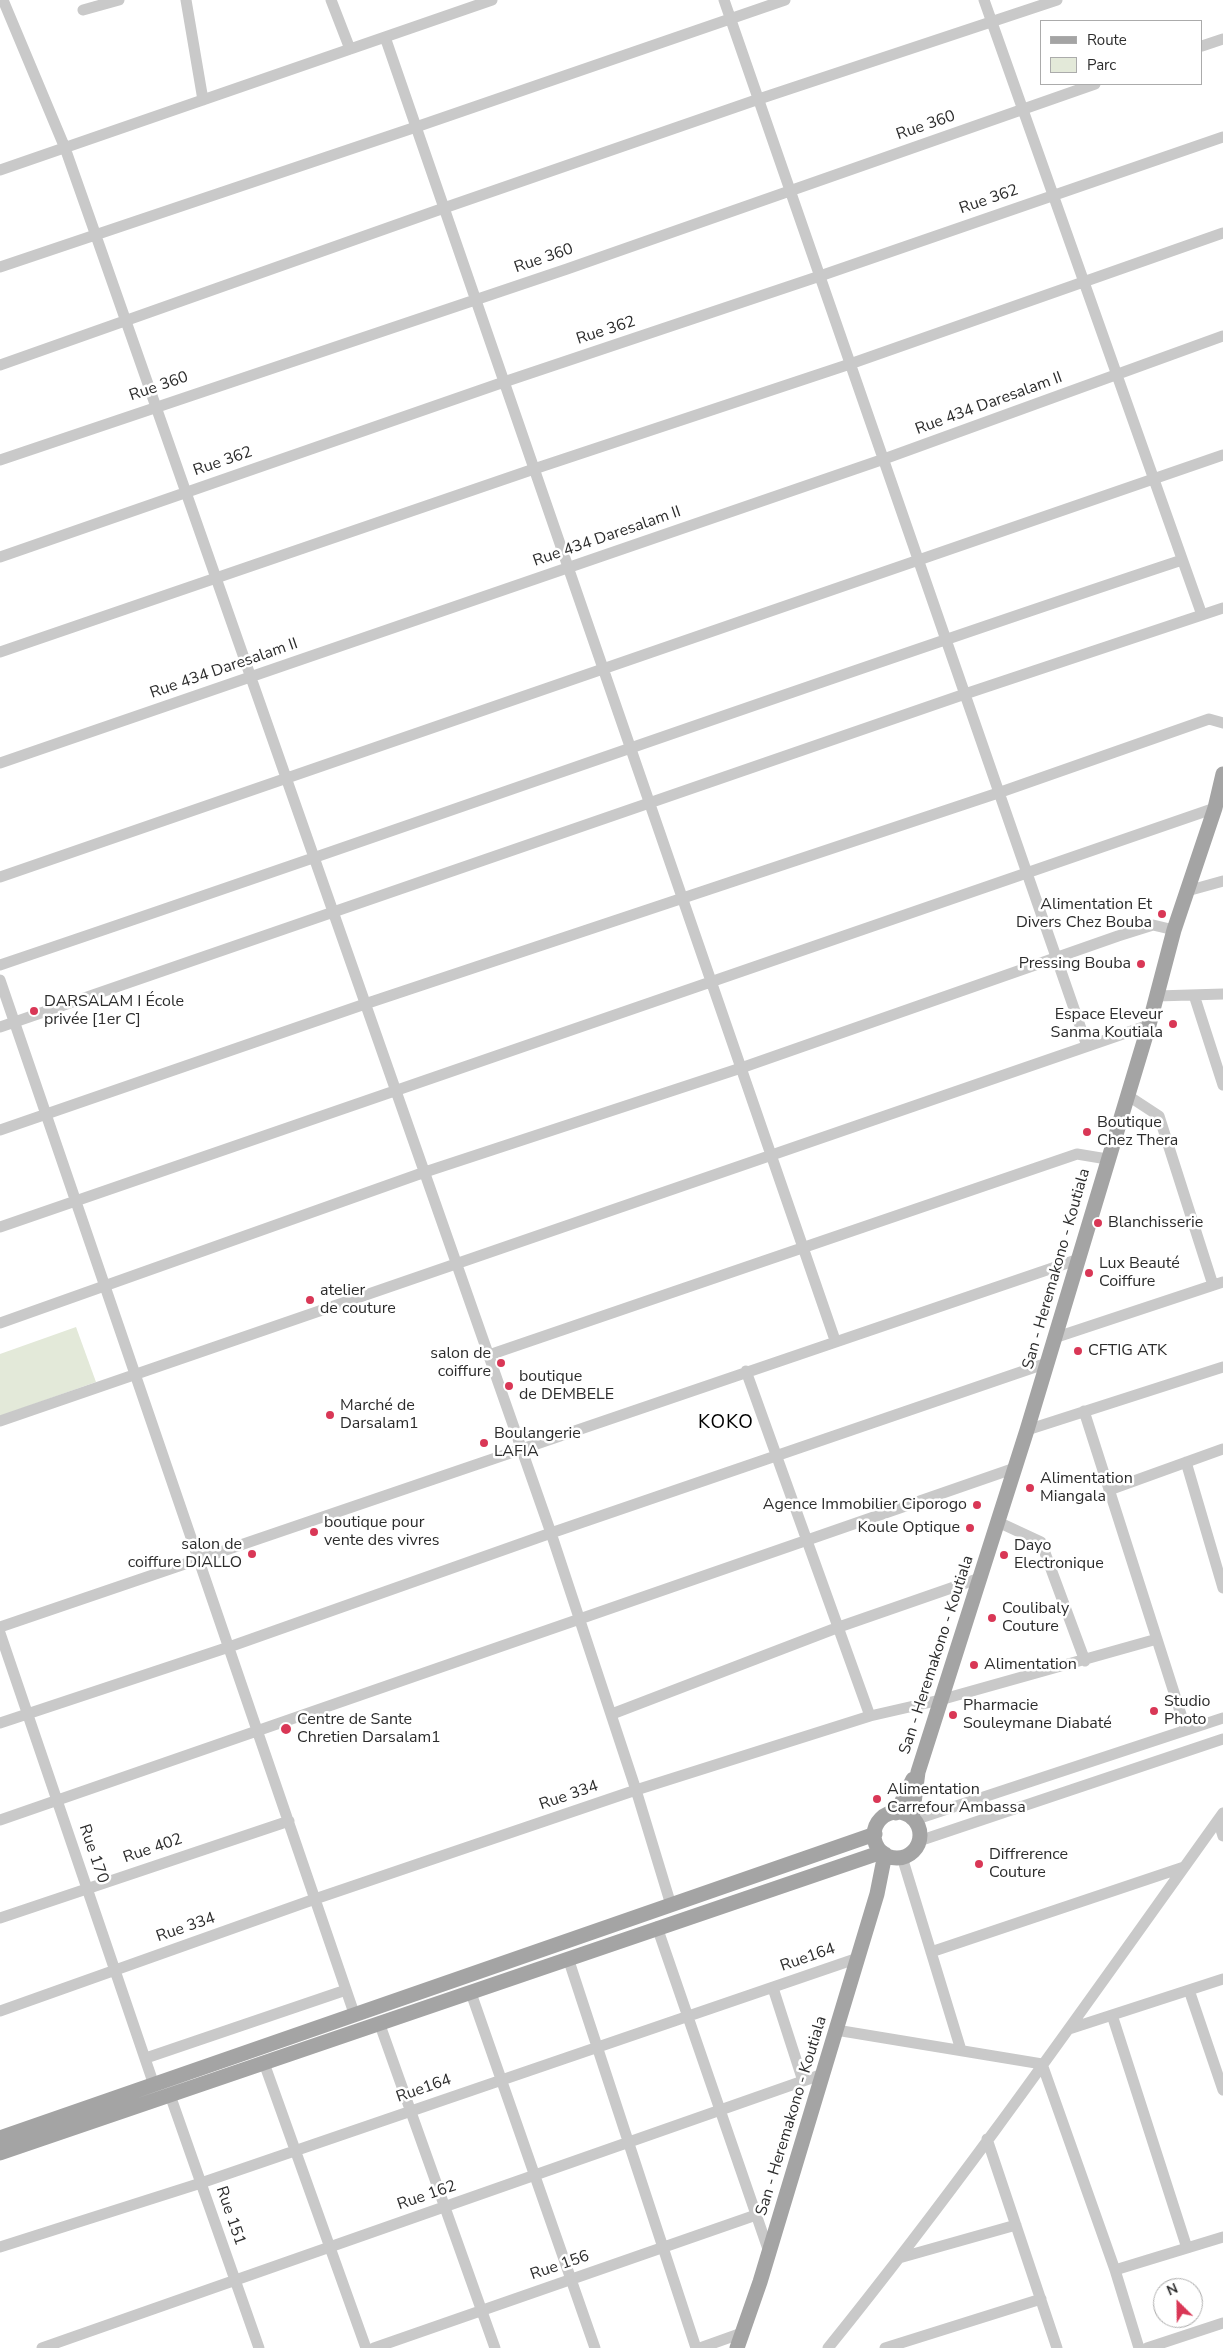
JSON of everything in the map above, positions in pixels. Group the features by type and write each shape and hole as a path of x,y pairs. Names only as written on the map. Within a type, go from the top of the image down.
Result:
{"main road":[{"name":"San - Heremakono - Koutiala","path":"918,1772 1027,1430 1107,1159 1149,1025 1174,930 1215,808 1223,774"},
{"path":"896,1813 918,1772"},
{"path":"914,1819 918,1772"},
{"path":"896,1813 905,1814 914,1819 920,1830 919,1841 913,1852 902,1857 893,1858 884,1853 876,1844 874,1834 881,1819 896,1813"},
{"path":"0,2138 356,2016 874,1834"},
{"path":"877,1894 884,1853"},
{"path":"0,2153 380,2025 657,1927 884,1853"},
{"path":"877,1894 902,1857"},
{"name":"San - Heremakono - Koutiala","path":"737,2348 877,1894"}],"street":[{"path":"3,0 66,148 96,233 551,1533 612,1714 671,1905"},
{"path":"83,10 119,0"},
{"path":"186,0 203,100"},
{"path":"331,0 350,49"},
{"path":"0,170 385,37 472,3 492,0"},
{"path":"724,0 1087,1046"},
{"path":"0,266 416,127 784,0"},
{"path":"984,0 1202,615"},
{"path":"0,365 444,208 1057,0"},
{"path":"385,37 835,1340"},
{"path":"1203,46 1223,39"},
{"name":"Rue 360","path":"0,460 790,191 1092,85"},
{"name":"Rue 362","path":"0,557 504,382 820,276 1053,194 1223,137"},
{"path":"0,652 534,469 850,364 1223,233"},
{"name":"Rue 434 Daresalam II","path":"0,763 884,459 1223,336"},
{"path":"0,877 1223,455"},
{"path":"0,965 315,859 946,639 1182,560"},
{"path":"0,1027 965,694 1223,608"},
{"path":"0,1130 681,897 998,793 1209,719 1223,723"},
{"path":"0,1227 1215,808"},
{"path":"1187,891 1223,881"},
{"path":"0,1322 425,1172 741,1068 1153,925 1174,930"},
{"path":"0,980 356,2016"},
{"path":"1157,996 1223,994"},
{"path":"1194,995 1223,1085"},
{"path":"0,1421 1149,1025"},
{"path":"1054,1338 1218,1284 1159,1116 1127,1095"},
{"path":"489,1355 802,1246 1077,1154 1107,1159"},
{"path":"0,1627 1079,1258"},
{"path":"0,1723 229,1647 777,1454 1047,1363"},
{"path":"1027,1430 1223,1367"},
{"path":"746,1371 870,1716"},
{"path":"1084,1411 1186,1730"},
{"path":"1109,1490 1223,1449"},
{"path":"1186,1462 1223,1588"},
{"path":"0,1820 1015,1468"},
{"path":"998,1522 1041,1542 1085,1660"},
{"path":"612,1714 839,1628 980,1578"},
{"name":"Rue 170","path":"0,1633 154,2085"},
{"name":"Rue 334","path":"0,2011 315,1899 636,1790 870,1716 940,1700 1157,1639"},
{"path":"914,1819 1223,1718"},
{"path":"919,1841 1223,1739"},
{"path":"1220,1816 1223,1836"},
{"path":"828,2348 899,2258 1069,2028 1220,1816"},
{"name":"Rue 402","path":"0,1918 288,1822"},
{"path":"902,1857 961,2050"},
{"path":"931,1952 1184,1867"},
{"path":"657,1927 768,2252"},
{"path":"568,1958 696,2348"},
{"name":"Rue164","path":"0,2247 201,2183 858,1958"},
{"path":"1069,2028 1223,1979"},
{"path":"773,1988 803,2081"},
{"path":"146,2058 346,1990"},
{"path":"1189,1990 1223,2090"},
{"path":"471,1993 595,2348"},
{"path":"1112,2015 1186,2248"},
{"path":"380,2025 495,2348"},
{"path":"836,2030 1042,2064"},
{"path":"264,2063 366,2348"},
{"path":"1042,2064 1115,2270 1139,2348"},
{"name":"Rue 162","path":"42,2348 823,2074"},
{"name":"Rue 151","path":"170,2095 259,2348"},
{"path":"987,2139 1056,2348"},
{"name":"Rue 156","path":"374,2348 756,2215"},
{"path":"899,2258 1016,2225"},
{"path":"1115,2270 1223,2237"},
{"path":"885,2348 1041,2298"},
{"path":"1147,2348 1223,2322"},
{"path":"700,2348 742,2333"}],"green space":[{"path":"76,1327 96,1382 0,1416 0,1354"}],"place":[{"name":"Alimentation Et Divers Chez Bouba","path":"1162,914"},
{"name":"Pressing Bouba","path":"1141,964"},
{"name":"DARSALAM I École privée [1er C]","path":"34,1011"},
{"name":"Espace Eleveur Sanma Koutiala","path":"1173,1024"},
{"name":"Boutique Chez Thera","path":"1087,1132"},
{"name":"Blanchisserie","path":"1098,1223"},
{"name":"Lux Beauté Coiffure","path":"1089,1273"},
{"name":"atelier de couture","path":"310,1300"},
{"name":"CFTIG ATK","path":"1078,1351"},
{"name":"salon de coiffure","path":"501,1363"},
{"name":"boutique de DEMBELE","path":"509,1386"},
{"name":"Marché de Darsalam1","path":"330,1415"},
{"name":"Boulangerie LAFIA","path":"484,1443"},
{"name":"Alimentation Miangala","path":"1030,1488"},
{"name":"Agence Immobilier Ciporogo","path":"977,1505"},
{"name":"Koule Optique","path":"970,1528"},
{"name":"boutique pour vente des vivres","path":"314,1532"},
{"name":"salon de coiffure DIALLO","path":"252,1554"},
{"name":"Dayo Electronique","path":"1004,1555"},
{"name":"Coulibaly Couture","path":"992,1618"},
{"name":"Alimentation","path":"974,1665"},
{"name":"Studio Photo","path":"1154,1711"},
{"name":"Pharmacie Souleymane Diabaté","path":"953,1715"},
{"name":"Centre de Sante Chretien Darsalam1","path":"286,1729"},
{"name":"Alimentation Carrefour Ambassa","path":"877,1799"},
{"name":"Diffrerence Couture","path":"979,1864"}],"district":[{"name":"KOKO","path":"726,1423"}]}
